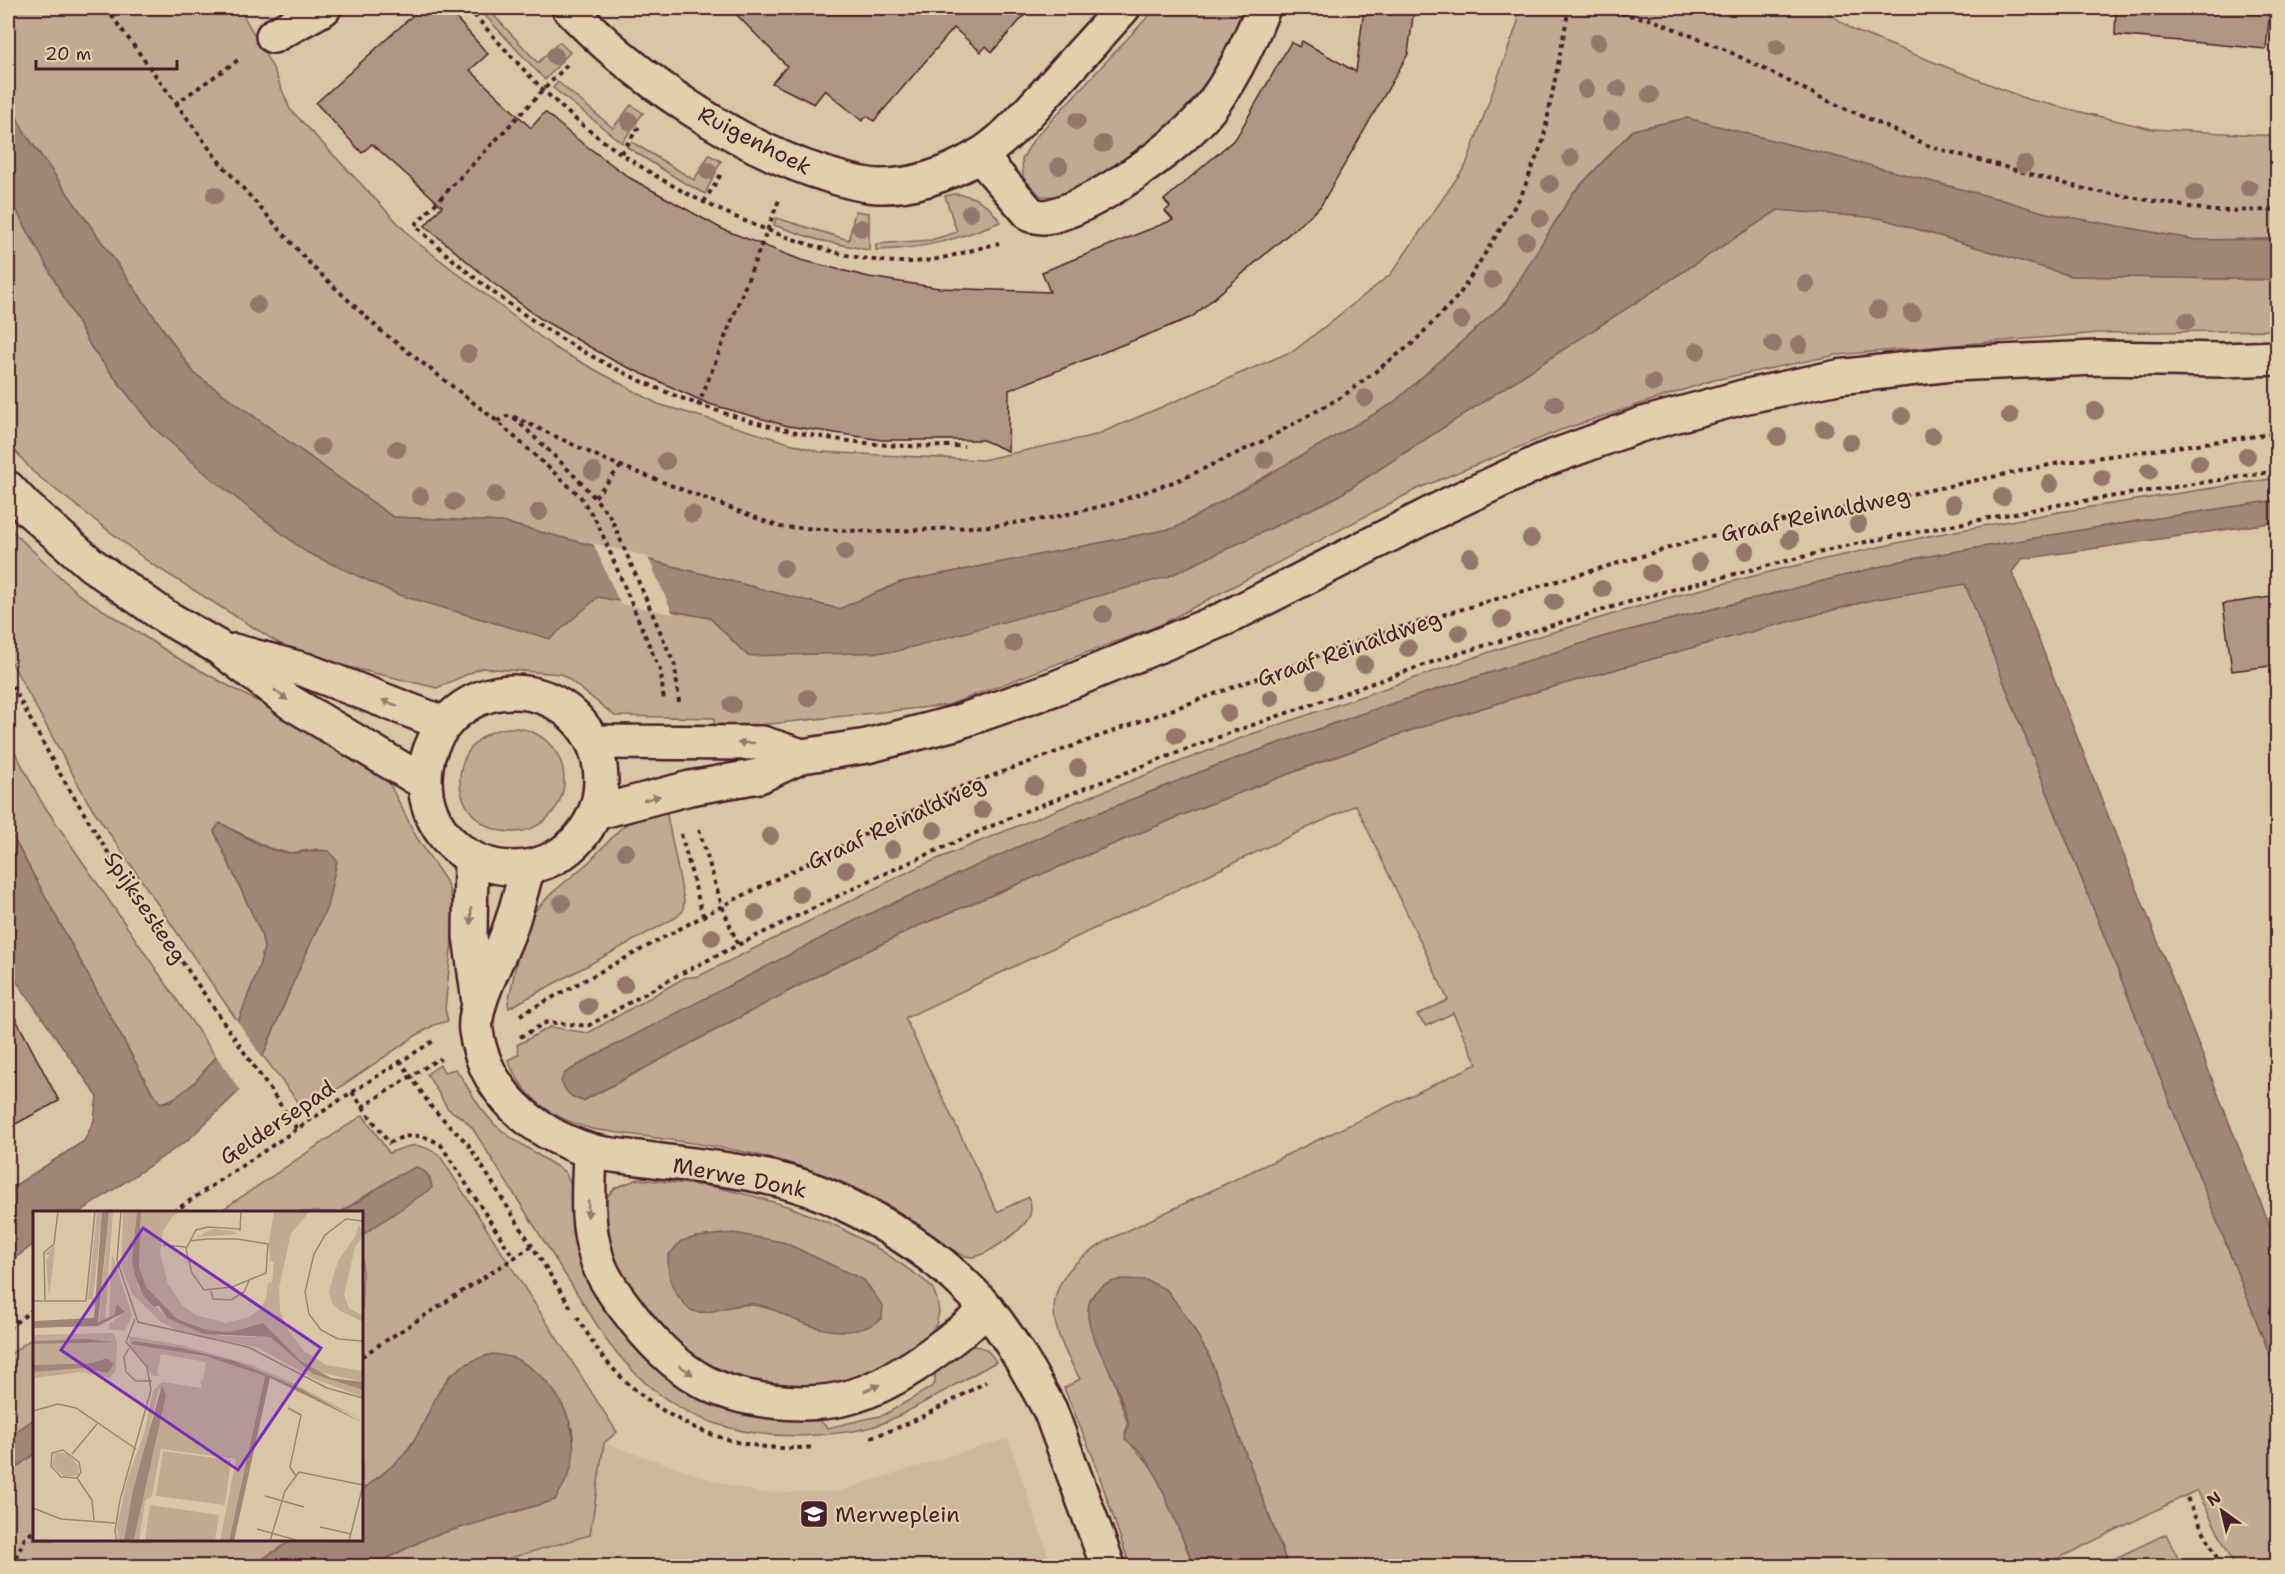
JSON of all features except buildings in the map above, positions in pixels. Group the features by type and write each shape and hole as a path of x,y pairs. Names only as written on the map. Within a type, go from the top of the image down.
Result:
{"main road":[{"path":"273,36 324,8"},
{"name":"Ruigenhoek","path":"569,8 626,62 697,112 793,164 851,182 879,186 909,184 941,174 980,156 1019,123 1123,8"},
{"path":"980,156 1031,215 1043,217 1085,202 1138,170 1167,149 1201,118 1231,77 1263,8"},
{"path":"596,813 673,792 759,776 802,756 867,746 944,726 1053,689 1226,618 1437,510 1544,460 1640,425 1720,403 1838,377 1951,364 2098,358 2223,360 2277,358"},
{"path":"8,488 27,508 92,565 166,617 218,647 290,702 425,783"},
{"path":"218,647 305,670 445,724"},
{"path":"511,692 536,695 560,704 579,721 593,741 601,765 601,789 596,813 584,832 569,849 549,860 528,867 509,868 490,865 471,858 453,844 438,827 429,806 425,783 427,762 434,742 445,724 464,707 486,696 511,692"},
{"path":"593,741 762,743 802,756"},
{"name":"Merwe Donk","path":"471,858 470,936 478,1027 486,1068 503,1096 522,1115 552,1136 590,1151 726,1170 775,1180 822,1193 864,1213 903,1237 965,1286 988,1310 1023,1362 1050,1410 1108,1566"},
{"path":"478,1027 511,928 528,867"},
{"path":"590,1151 588,1223 597,1262 618,1299 638,1326 670,1359 701,1380 741,1395 769,1401 811,1403 850,1397 892,1379 936,1351 988,1310"}],"path":[{"path":"106,8 217,159 312,266 380,330 497,421 580,496 598,524 661,673"},
{"path":"497,421 510,415 621,466 780,527 889,531 992,526 1051,518 1111,504 1184,478 1265,440 1343,396 1413,343 1459,295 1521,196 1543,141 1569,8"},
{"path":"1594,8 1653,20 1716,46 1826,100 1932,147 2088,190 2213,211 2277,210"},
{"path":"1864,8 1879,16 1884,8"},
{"path":"596,34 416,225 507,303 547,329 630,376 698,406 757,423 842,440 888,445 964,446"},
{"path":"175,104 273,36"},
{"path":"698,406 793,164"},
{"path":"510,415 559,460 595,497 611,518 675,666"},
{"name":"Graaf Reinaldweg","path":"478,1027 509,1021 722,906 956,789 1375,635 1706,537 2059,463 2277,433"},
{"path":"595,497 621,466"},
{"path":"362,1107 435,1061 478,1027 511,1042 547,1022 588,1026 678,975 877,877 1023,812 1224,735 1450,656 1659,593 1850,545 2051,506 2277,471"},
{"name":"Spijksesteeg","path":"8,678 87,820 117,867 297,1129"},
{"name":"Geldersepad","path":"174,1211 400,1060"},
{"path":"352,1092 389,1143 413,1134 431,1138 441,1144 514,1258"},
{"path":"363,1355 531,1247"},
{"path":"8,1328 33,1310"},
{"path":"2187,1498 2221,1566"},
{"path":"12,1566 25,1538 33,1532"}],"shaded area":[{"path":"8,8 239,8 273,68 290,109 414,240 555,348 658,404 820,452 982,460 1096,435 1295,350 1391,274 1466,165 1518,22 1516,8 1822,8 1853,30 2027,99 2152,129 2277,136 2277,239 2196,240 2046,213 1687,118 1633,130 1573,193 1506,302 1392,404 1175,528 901,582 839,609 502,522 393,517 194,373 25,133 8,100"},
{"path":"478,8 487,8 538,63 559,42 570,52 545,80"},
{"path":"1156,8 1246,8 1208,81 1177,119 1120,166 1061,197 1041,196 1023,178 1022,159 1034,139"},
{"path":"558,82 613,128 631,105 643,113 622,143 553,88"},
{"path":"8,100 25,133 194,373 393,517 502,522 839,609 901,582 1175,528 1392,404 1506,302 1573,193 1633,130 1687,118 2046,213 2196,240 2277,239 2277,280 2071,276 1880,218 1778,210 1335,498 1167,577 894,652 748,656 710,618 598,597 550,639 399,595 306,552 213,480 153,427 91,347 8,195"},
{"path":"632,142 694,180 709,155 721,161 705,194 627,147"},
{"path":"961,194 980,201 1000,222 939,242 910,248 876,250 876,244 931,240 957,232 945,196"},
{"path":"8,195 91,347 153,427 598,597 710,618 748,656 1167,577 1335,498 1778,210 1880,218 2071,276 2277,280 2277,330 2099,333 1836,355 1714,380 1561,430 1417,489 1160,625 948,705 714,730 714,718 615,716 562,674 481,668 437,688 298,655 150,563 33,472 8,442"},
{"path":"855,211 869,213 869,250 818,240 774,225 776,218 849,240"},
{"path":"2277,478 2277,500 1906,560 1606,636 1369,711 1215,766 1054,831 583,1101 815,977 918,926 1197,809 1313,765 1415,729 1521,696 1716,641 1871,600 1965,584 2277,1373 2277,1566 2235,1566 2197,1490 2043,1566 1288,1566 1209,1356 1190,1322 1114,1380 1128,1425 1125,1433 1131,1444 1156,1474 1194,1566 1130,1566 1093,1457 1064,1388 1080,1379 1066,1352 1056,1324 1054,1310 1061,1282 1079,1260 1108,1240 1477,1064 1453,1013 1426,1026 1417,1015 1448,1000 1356,805 905,1018 997,1212 1029,1197 1030,1199 1031,1208 1027,1221 996,1247 979,1255 972,1257 957,1252 887,1204 816,1172 753,1154 689,1142 592,1129 564,1119 552,1113 531,1096 522,1086 508,1060 519,1054 517,1045 550,1027 588,1033 684,978 699,976 920,866 1249,735 1516,643 1664,599 1785,568 1929,536 2059,512"},
{"path":"2277,500 2277,522 2022,559 2012,572 2277,1244 2277,1373 1965,584 1871,600 1716,641 1521,696 1415,729 1312,765 1197,809 918,926 815,977 583,1101 569,1094 561,1081 565,1073 590,1058 860,918 1053,831 1215,766 1369,711 1606,636 1906,560"},
{"path":"8,527 78,594 176,657 249,697 349,746 385,775 417,838 446,881 452,899 454,920 445,1009 448,1021 434,1025 417,1035 315,1104 313,1101 303,1104 298,1102 263,1056 290,990 318,849 290,853 269,848 220,823 214,831 261,933 264,948 238,1022 88,802 8,656"},
{"path":"512,728 532,732 549,743 560,760 564,780 560,800 549,817 532,828 512,832 492,828 475,817 464,800 460,780 464,760 475,743 492,732"},
{"path":"8,739 41,801 216,1057 191,1086 168,1101 159,1103 150,1089 8,828"},
{"path":"666,810 684,901 683,911 677,917 509,1008 508,1003 523,932 534,912 633,819"},
{"path":"220,823 273,850 291,853 329,851 337,861 327,907 263,1056 256,1070 240,1090 188,1140 82,1211 33,1211 33,1245 8,1263 8,1190 84,1141 94,1120 97,1096 8,969 8,828 150,1089 160,1103 171,1101 193,1084 216,1057 238,1022 264,948 261,933 214,831"},
{"path":"440,1065 444,1072 456,1069 480,1107 494,1124 565,1172 571,1185 573,1202 628,1334 815,1415 827,1428 884,1415 930,1388 935,1383 935,1364 959,1350 975,1346 983,1348 996,1362 888,1421 843,1432 791,1436 743,1431 719,1425 675,1405 636,1374 609,1344 473,1129 464,1119 448,1109 427,1074"},
{"path":"363,1115 389,1153 409,1146 420,1146 440,1156 617,1432 604,1443 590,1535 482,1566 372,1566 429,1537 555,1500 572,1458 572,1428 451,1374 409,1448 392,1466 363,1489 363,1234 431,1188 430,1178 395,1177 343,1211 220,1211"},
{"path":"416,1167 427,1174 432,1188 363,1234 363,1211 343,1211 395,1177"},
{"path":"638,1179 715,1187 790,1207 837,1226 882,1251 924,1280 933,1289 939,1312 936,1325 921,1343 862,1380 800,1390 734,1381 679,1353 612,1262 599,1212 606,1198 615,1188","holes":["668,1256 774,1310 743,1305 728,1306 712,1311"]},
{"path":"733,1233 783,1242 864,1280 883,1306 882,1318 862,1329 839,1331 805,1324 756,1304 706,1312 692,1310 679,1297 673,1286 669,1275 668,1256 681,1241"},
{"path":"1122,1279 1146,1280 1167,1290 1190,1322 1209,1356 1288,1566 1194,1566 1156,1475 1143,1454 1125,1439 1128,1422 1125,1410 1091,1331 1088,1318 1093,1294 1104,1285"},
{"path":"33,1338 33,1420 8,1438 8,1356"},
{"path":"493,1354 513,1358 529,1366 551,1387 560,1400 571,1428 572,1463 567,1479 555,1500 429,1537 372,1566 252,1566 290,1541 363,1541 363,1489 401,1457 413,1441 445,1383 456,1371 471,1361"},
{"path":"33,1420 33,1455 8,1474 8,1438"},
{"name":"Merweplein","path":"1008,1438 1052,1566 472,1566 590,1535 604,1443 759,1493 836,1492"},
{"path":"33,1455 33,1541 290,1541 252,1566 8,1566 8,1474"},
{"path":"2166,1534 2182,1566 2099,1566"}],"pier":[{"path":"593,543 648,557 673,614 620,604"},
{"path":"236,1019 264,1060 258,1072 241,1092 215,1054"}],"place":[{"name":"Merweplein","path":"814,1514"}]}
